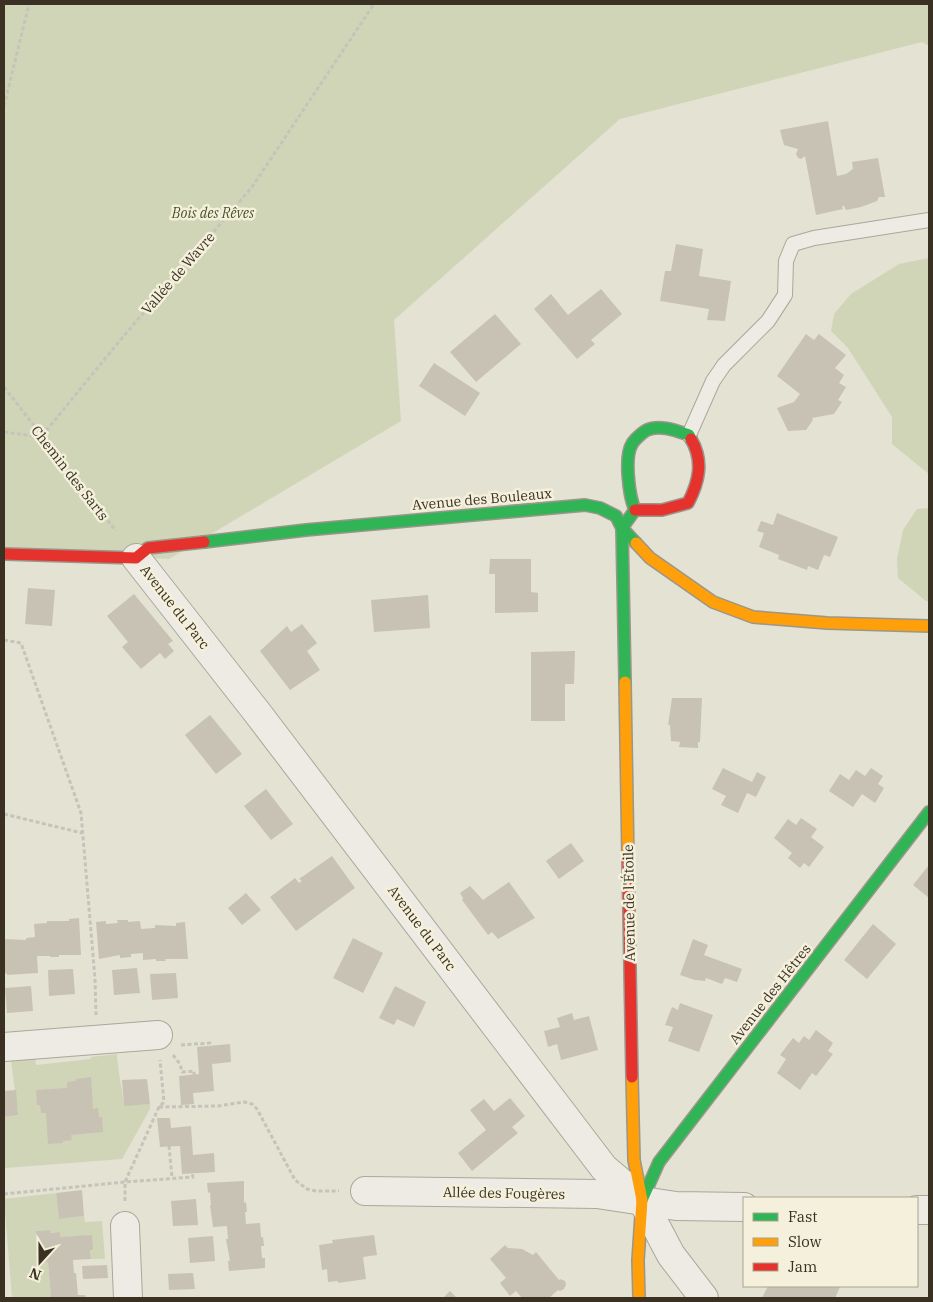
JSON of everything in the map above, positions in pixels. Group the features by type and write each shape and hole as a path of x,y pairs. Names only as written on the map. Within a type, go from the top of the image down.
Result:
{"street":[{"path":"668,428 689,435 697,448 700,468 696,488 688,503 670,510 650,512 634,510 631,500 628,464 632,444 647,430 668,428"},
{"name":"Avenue des Bouleaux","path":"4,554 136,558 148,548 306,530 585,504 600,508 616,516 622,528 650,558 713,602 753,616 827,623 929,626"},
{"path":"622,528 634,510"},
{"name":"Avenue de l'Étoile","path":"622,528 634,1160 642,1200 638,1260 639,1298"},
{"name":"Avenue du Parc","path":"136,558 256,710 604,1168 642,1200 671,1255 704,1298"},
{"name":"Avenue des Hêtres","path":"642,1200 659,1162 929,812"},
{"path":"4,1047 158,1034"},
{"name":"Allée des Fougères","path":"365,1191 597,1194 676,1206 743,1207"},
{"path":"125,1226 128,1298"}],"lane":[{"path":"689,435 713,381 724,365 768,321 785,295 786,261 793,244 814,238 929,220"}],"path":[{"path":"4,106 29,4"},
{"name":"Vallée de Wavre","path":"42,437 122,338 252,187 374,4"},
{"name":"Chemin des Sarts","path":"4,388 136,558"},
{"path":"4,432 42,437"},
{"path":"4,640 21,643 80,813 95,979 97,1039"},
{"path":"4,814 82,833"},
{"path":"158,1034 180,1064 182,1072 194,1071 194,1075"},
{"path":"124,1182 159,1107 164,1102 158,1034"},
{"path":"159,1107 218,1106 244,1102 252,1104 258,1109 295,1180 307,1188 316,1191 365,1191"},
{"path":"169,1146 172,1178"},
{"path":"4,1194 193,1177 192,1173"}],"green space":[{"name":"Bois des Rêves","path":"4,4 929,4 929,46 922,42 620,119 394,320 401,421 169,559 4,551"},
{"path":"929,258 929,474 892,444 892,417 848,348 831,331 834,314 851,294 899,264"},
{"path":"929,508 929,602 898,578 897,559 903,530 917,509"},
{"path":"117,1054 124,1105 150,1104 150,1109 122,1159 6,1168 4,1165 4,1117 18,1115 11,1060 35,1058 36,1065"},
{"path":"56,1193 59,1219 84,1216 85,1222 102,1221 105,1259 91,1259 90,1250 60,1237 59,1232 50,1233 50,1230 36,1231 38,1262 48,1262 51,1297 12,1298 4,1199"}],"building":[{"path":"828,121 837,176 846,174 853,169 852,162 878,158 885,197 879,197 877,201 861,207 846,210 842,206 843,209 816,215 805,156 801,159 798,158 796,154 798,149 784,145 780,130"},
{"path":"676,244 703,249 699,276 731,281 725,321 707,320 709,309 660,301 665,271 671,271"},
{"path":"601,289 622,314 591,340 595,344 577,359 534,309 551,294 568,315"},
{"path":"495,314 521,344 476,382 450,352"},
{"path":"806,334 814,340 819,334 846,355 835,368 844,375 839,383 846,387 838,400 842,402 834,414 812,418 813,420 806,430 788,431 777,408 794,402 800,394 777,376"},
{"path":"434,363 480,393 465,416 419,386"},
{"path":"777,513 838,537 830,557 824,555 818,570 808,566 807,570 778,559 779,555 759,547 764,533 757,531 761,521 773,525"},
{"path":"490,559 531,559 531,592 538,593 538,612 495,613 495,574 489,574"},
{"path":"28,588 55,590 52,626 25,624"},
{"path":"134,594 173,641 168,644 174,651 165,659 160,653 141,669 122,647 128,642 107,616"},
{"path":"428,595 430,628 374,632 371,600"},
{"path":"302,624 317,643 307,651 320,670 290,690 260,651 287,626 291,632"},
{"path":"575,651 574,684 565,684 565,721 531,721 531,652"},
{"path":"672,698 702,698 700,742 698,742 698,748 679,747 680,742 671,741 670,725 668,725"},
{"path":"210,715 242,754 216,774 185,735"},
{"path":"723,768 752,782 757,772 766,777 756,797 747,793 738,813 721,805 726,796 712,789"},
{"path":"871,768 883,776 878,784 884,788 875,803 862,794 853,807 829,791 840,774 849,780 856,770 865,776"},
{"path":"266,789 293,824 271,840 244,806"},
{"path":"801,818 817,829 811,837 824,847 809,867 804,863 800,868 788,858 792,853 774,838 788,819 796,825"},
{"path":"571,843 584,861 559,879 546,861"},
{"path":"332,856 355,888 296,931 270,897 295,878 299,883 302,881 299,879"},
{"path":"929,865 929,898 913,885"},
{"path":"509,882 535,918 498,939 492,932 488,935 462,900 463,898 460,893 470,886 483,900"},
{"path":"246,893 261,910 242,925 228,908"},
{"path":"79,918 81,955 37,956 38,973 4,974 4,939 26,940 26,938 35,937 34,924 47,923 47,921 69,921 69,919"},
{"path":"117,920 128,920 128,922 140,921 141,929 155,928 155,925 176,926 176,923 185,922 188,959 165,959 166,961 156,961 156,959 143,960 143,953 131,954 131,957 120,958 120,955 99,959 96,922 106,921 106,924 118,923"},
{"path":"873,924 896,944 867,979 844,960"},
{"path":"353,938 383,953 363,993 333,978"},
{"path":"693,939 708,945 704,955 742,969 737,982 725,978 722,984 706,978 705,981 695,980 680,975"},
{"path":"137,968 140,993 114,995 112,970"},
{"path":"73,969 75,994 49,996 48,970"},
{"path":"176,973 178,998 152,1000 150,974"},
{"path":"31,986 33,1011 7,1013 5,988"},
{"path":"395,986 426,1002 414,1027 397,1019 394,1025 379,1018"},
{"path":"680,1003 713,1015 699,1052 668,1041 673,1027 665,1025 672,1007 678,1010"},
{"path":"572,1013 574,1020 589,1016 598,1050 561,1060 557,1044 548,1047 544,1031 560,1027 557,1018"},
{"path":"816,1030 833,1043 828,1051 833,1054 816,1076 812,1073 800,1090 777,1073 786,1059 780,1055 793,1038 799,1043 804,1036 809,1040"},
{"path":"230,1044 231,1062 212,1064 214,1091 193,1093 194,1104 181,1105 179,1076 199,1074 197,1047"},
{"path":"91,1077 93,1109 98,1108 99,1117 102,1117 103,1132 71,1135 72,1140 48,1144 46,1113 41,1113 40,1105 37,1105 36,1090 67,1088 67,1082"},
{"path":"147,1079 150,1104 124,1106 122,1080"},
{"path":"16,1090 18,1115 4,1117 4,1091"},
{"path":"510,1098 525,1116 512,1127 518,1133 472,1171 458,1153 486,1130 470,1110 484,1099 494,1111"},
{"path":"157,1118 170,1118 171,1128 191,1126 193,1155 214,1153 215,1172 182,1174 180,1146 160,1147"},
{"path":"244,1181 244,1203 246,1202 247,1212 245,1212 246,1224 260,1223 264,1246 261,1246 262,1258 265,1258 265,1268 229,1271 228,1261 230,1261 226,1239 228,1239 227,1226 213,1227 210,1192 208,1193 207,1183"},
{"path":"82,1190 84,1216 59,1219 56,1193"},
{"path":"196,1199 198,1225 173,1226 171,1201"},
{"path":"50,1230 50,1233 60,1232 60,1237 92,1235 93,1250 90,1250 91,1259 73,1260 78,1295 85,1295 86,1298 51,1298 48,1262 38,1262 36,1231"},
{"path":"374,1235 377,1255 363,1257 366,1279 338,1283 338,1281 328,1282 327,1269 322,1270 319,1245 333,1243 332,1240"},
{"path":"213,1236 215,1261 190,1263 188,1238"},
{"path":"505,1245 508,1248 522,1249 533,1255 536,1252 559,1280 565,1281 564,1289 558,1290 549,1298 522,1298 516,1291 510,1296 500,1283 506,1278 490,1259"},
{"path":"107,1265 108,1278 83,1279 82,1266"},
{"path":"193,1273 195,1289 169,1290 168,1274"},
{"path":"768,1287 840,1287 835,1298 762,1298"},
{"path":"450,1291 457,1298 443,1298"}],"traffic: fast":[{"path":"625,682 622,528 635,510 628,477 630,450 637,438 652,428 674,430 689,435 691,439"},
{"path":"204,542 306,530 585,505 600,508 616,516 622,528 636,543"},
{"path":"642,1200 659,1162 929,812"}],"traffic: slow":[{"path":"636,543 650,558 713,602 753,617 827,623 929,626"},
{"path":"625,682 628,860"},
{"path":"632,1077 634,1160 642,1200 638,1260 639,1298"}],"traffic: jam":[{"path":"635,510 662,510 688,503 699,471 698,455 691,439"},
{"path":"4,554 136,558 148,548 204,542"},
{"path":"628,860 632,1077"}]}
